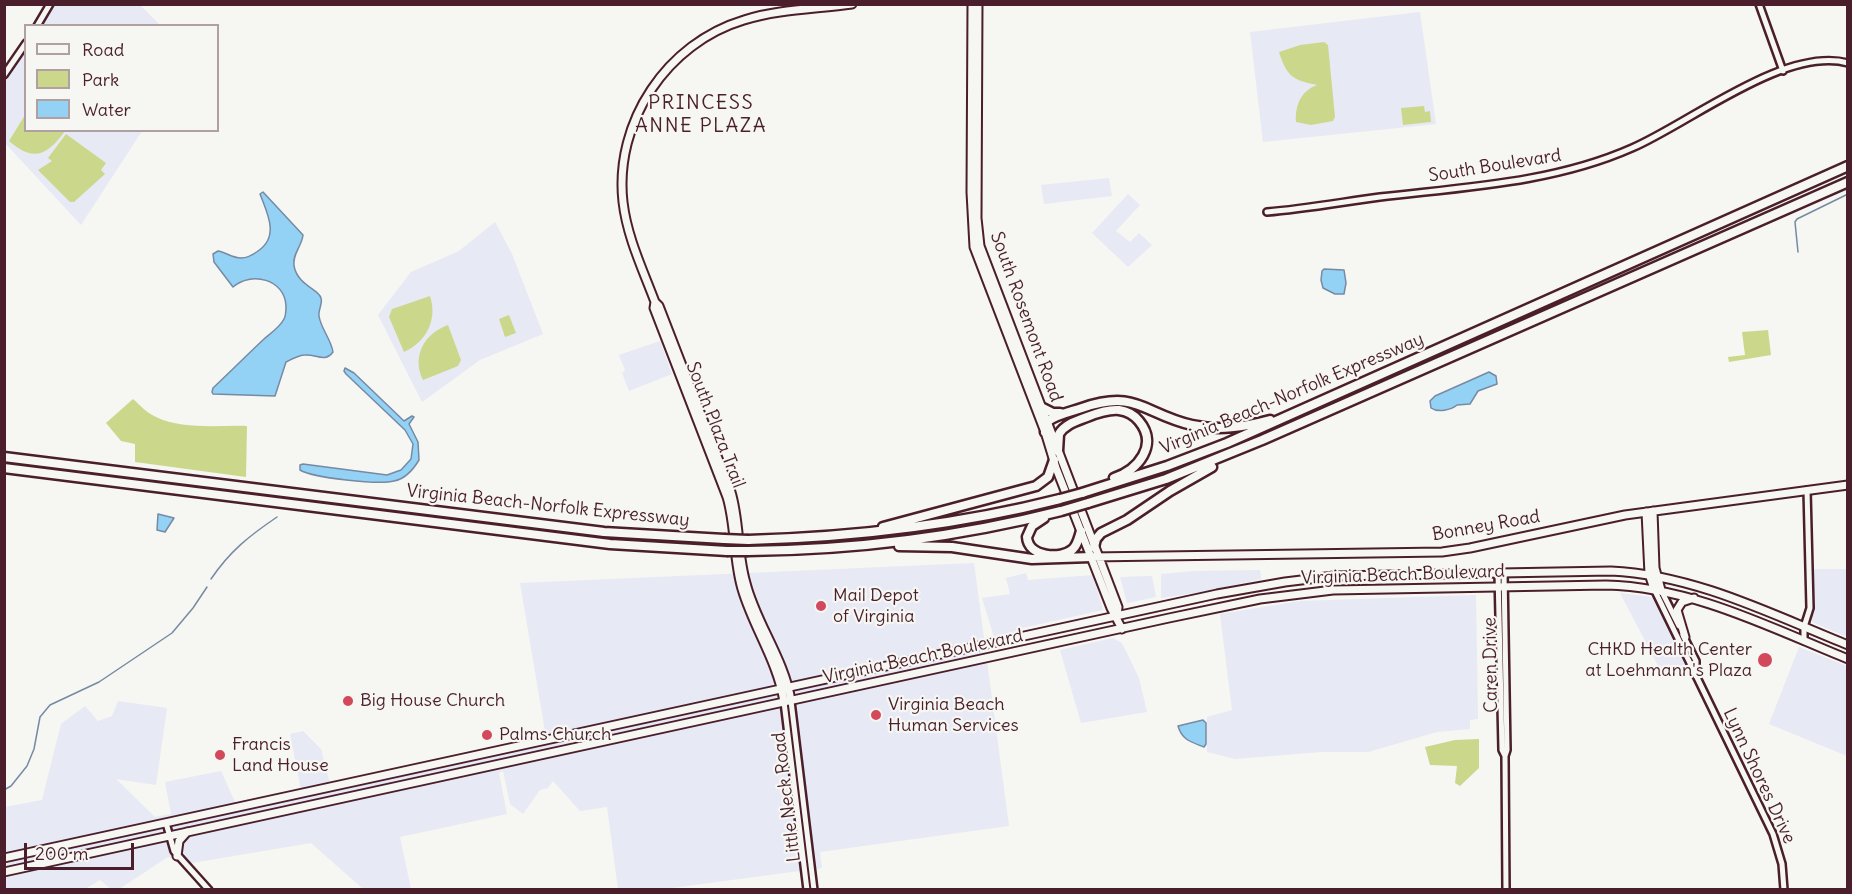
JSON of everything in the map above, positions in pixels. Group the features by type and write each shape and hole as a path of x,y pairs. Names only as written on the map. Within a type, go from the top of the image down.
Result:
{"highway":[{"name":"Virginia Beach-Norfolk Expressway","path":"4,457 604,532 748,540 849,535 938,524 1060,499 1178,462 1293,414 1848,166"},
{"name":"Virginia Beach-Norfolk Expressway","path":"4,468 610,544 748,551 857,546 954,533 1061,511 1166,479 1262,441 1848,182"},
{"path":"1045,432 1048,422 1063,414 1102,402 1126,400 1182,422 1202,427 1245,426 1293,414"},
{"path":"1043,408 1053,413 1063,414"},
{"path":"849,535 1036,486 1048,477 1062,430 1077,421 1113,410 1127,412 1143,427 1147,438 1143,457 1132,470 1108,480 1095,489"},
{"path":"1094,546 1101,533 1127,520 1186,481 1262,441"},
{"path":"1061,511 1029,528 1026,537 1030,547 1042,554 1068,552 1077,544 1081,531"},
{"path":"857,546 938,546 1032,559 1095,557"}],"main road":[{"name":"South Plaza Trail","path":"787,701 785,689 748,608 727,497 654,308 655,302 629,230 622,184 629,136 642,105 653,86 686,51 708,35 746,19 852,4"},
{"name":"South Rosemont Road","path":"972,4 971,192 974,242 979,261 1045,432 1094,546 1095,557"},
{"name":"South Rosemont Road","path":"978,4 978,234 980,246 1048,422 1056,456 1081,531 1095,557"},
{"path":"1007,317 1016,320"},
{"name":"Bonney Road","path":"1095,557 1442,552 1650,511 1848,485"},
{"name":"Lynn Shores Drive","path":"1650,511 1652,575 1658,589"},
{"path":"1095,557 1111,608 1122,628"},
{"name":"Virginia Beach Boulevard","path":"4,858 1252,587 1334,576 1611,571 1652,575 1707,589 1848,645"},
{"name":"Virginia Beach Boulevard","path":"4,872 1122,628 1287,595 1333,590 1501,586 1606,585 1658,589 1694,598 1848,659"},
{"path":"1684,637 1677,610 1682,602 1694,598"},
{"path":"177,856 179,841 187,832"}],"street":[{"path":"38,24 50,4"},
{"path":"1758,4 1783,71"},
{"path":"4,75 24,46"},
{"name":"South Boulevard","path":"1267,212 1490,185 1568,170 1635,147 1671,129 1742,87 1783,71 1818,60 1848,63"},
{"path":"1804,641 1804,627 1810,608 1807,490"},
{"name":"Caren Drive","path":"1501,573 1507,750 1504,756 1506,890"},
{"name":"Lynn Shores Drive","path":"1658,589 1696,661 1696,678"},
{"name":"Lynn Shores Drive","path":"1658,589 1696,678 1773,834 1782,864 1784,890"},
{"name":"Little Neck Road","path":"787,701 807,890"},
{"name":"Little Neck Road","path":"787,701 814,890"},
{"path":"166,823 172,849 209,890"}],"shaded area":[{"path":"56,4 140,5 159,24 43,24"},
{"path":"1420,12 1436,124 1263,142 1250,32"},
{"path":"24,53 24,132 141,132 81,225 5,143 5,83"},
{"path":"1109,178 1112,196 1044,204 1041,185"},
{"path":"1128,194 1140,205 1116,231 1130,242 1139,233 1152,245 1128,267 1092,233"},
{"path":"495,222 512,254 543,334 480,360 422,402 378,315 411,272 459,251"},
{"path":"660,341 672,374 629,391 622,373 625,370 619,355"},
{"path":"974,563 1009,826 820,852 822,868 664,889 618,889 607,807 580,811 553,781 548,788 540,790 523,814 510,804 503,771 499,773 507,814 400,837 411,889 363,889 311,843 192,863 168,857 119,889 111,889 100,880 85,889 5,890 5,807 42,800 61,724 85,706 98,721 112,716 118,701 167,708 156,785 116,779 155,817 171,814 165,782 221,771 235,802 301,790 290,734 303,731 321,749 330,784 547,743 520,583"},
{"path":"1813,569 1847,569 1847,637 1812,622"},
{"path":"1260,570 1261,579 1161,598 1161,574"},
{"path":"1026,573 1028,580 1093,575 1103,610 1018,629 1018,631 994,637 982,598 1010,594 1006,578"},
{"path":"1152,576 1156,597 1127,603 1120,577"},
{"path":"1620,593 1652,597 1690,675 1663,675"},
{"path":"1476,595 1478,719 1470,720 1470,729 1437,732 1368,752 1321,752 1235,759 1207,752 1207,717 1232,710 1220,614 1300,601"},
{"path":"1113,638 1122,643 1139,678 1147,712 1081,723 1060,650"},
{"path":"1799,647 1847,666 1847,756 1769,724"}],"green space":[{"path":"1324,42 1328,45 1335,117 1333,121 1311,125 1296,122 1300,99 1317,85 1292,76 1285,67 1279,52 1300,45"},
{"path":"1424,106 1425,112 1430,111 1431,122 1403,125 1401,108"},
{"path":"24,117 24,132 64,132 46,151 33,154 25,152 9,141"},
{"path":"66,134 106,163 101,170 105,174 74,202 70,202 38,170 52,161 48,158"},
{"path":"430,296 432,313 428,329 412,348 404,352 389,317 392,309"},
{"path":"509,315 516,333 505,337 499,319"},
{"path":"448,325 461,360 458,366 423,380 419,362 422,347 433,334"},
{"path":"1768,330 1771,355 1729,362 1728,357 1745,355 1742,332"},
{"path":"133,399 153,415 178,424 247,426 246,477 135,462 135,444 121,441 106,423"},
{"path":"1479,739 1479,768 1460,786 1455,783 1457,766 1430,765 1425,747 1455,740"}],"water":[{"path":"263,192 303,235 294,258 294,266 296,273 304,283 321,298 319,316 333,352 324,358 303,355 286,362 275,396 213,394 213,388 278,327 285,316 284,297 274,284 266,280 249,279 233,287 214,262 213,254 218,251 243,258 255,253 265,245 269,238 270,224 260,194"},
{"path":"1324,269 1344,270 1346,283 1344,294 1335,294 1323,288 1321,280"},
{"path":"345,368 354,373 404,421 414,417 409,424 418,442 419,460 402,478 386,482 361,481 318,476 300,470 300,465 303,464 387,475 401,470 411,459 413,444 405,430 346,374"},
{"path":"1489,372 1496,376 1497,384 1478,391 1470,404 1457,405 1444,410 1431,408 1430,401 1435,396"},
{"path":"158,514 174,518 165,532 157,530"},
{"path":"1203,720 1206,723 1204,747 1191,742 1178,726"}],"waterway":[{"path":"1798,252 1795,222 1797,219 1848,194"},
{"path":"211,579 225,560 277,517"},
{"path":"4,790 11,786 27,766 34,749 40,717 50,705 99,682 172,633 207,587"}],"place":[{"name":"Mail Depot of Virginia","path":"821,606"},
{"name":"CHKD Health Center at Loehmann's Plaza","path":"1765,660"},
{"name":"Big House Church","path":"348,701"},
{"name":"Virginia Beach Human Services","path":"876,715"},
{"name":"Palms Church","path":"487,735"},
{"name":"Francis Land House","path":"220,755"}],"district":[{"name":"PRINCESS ANNE PLAZA","path":"701,114"}]}
